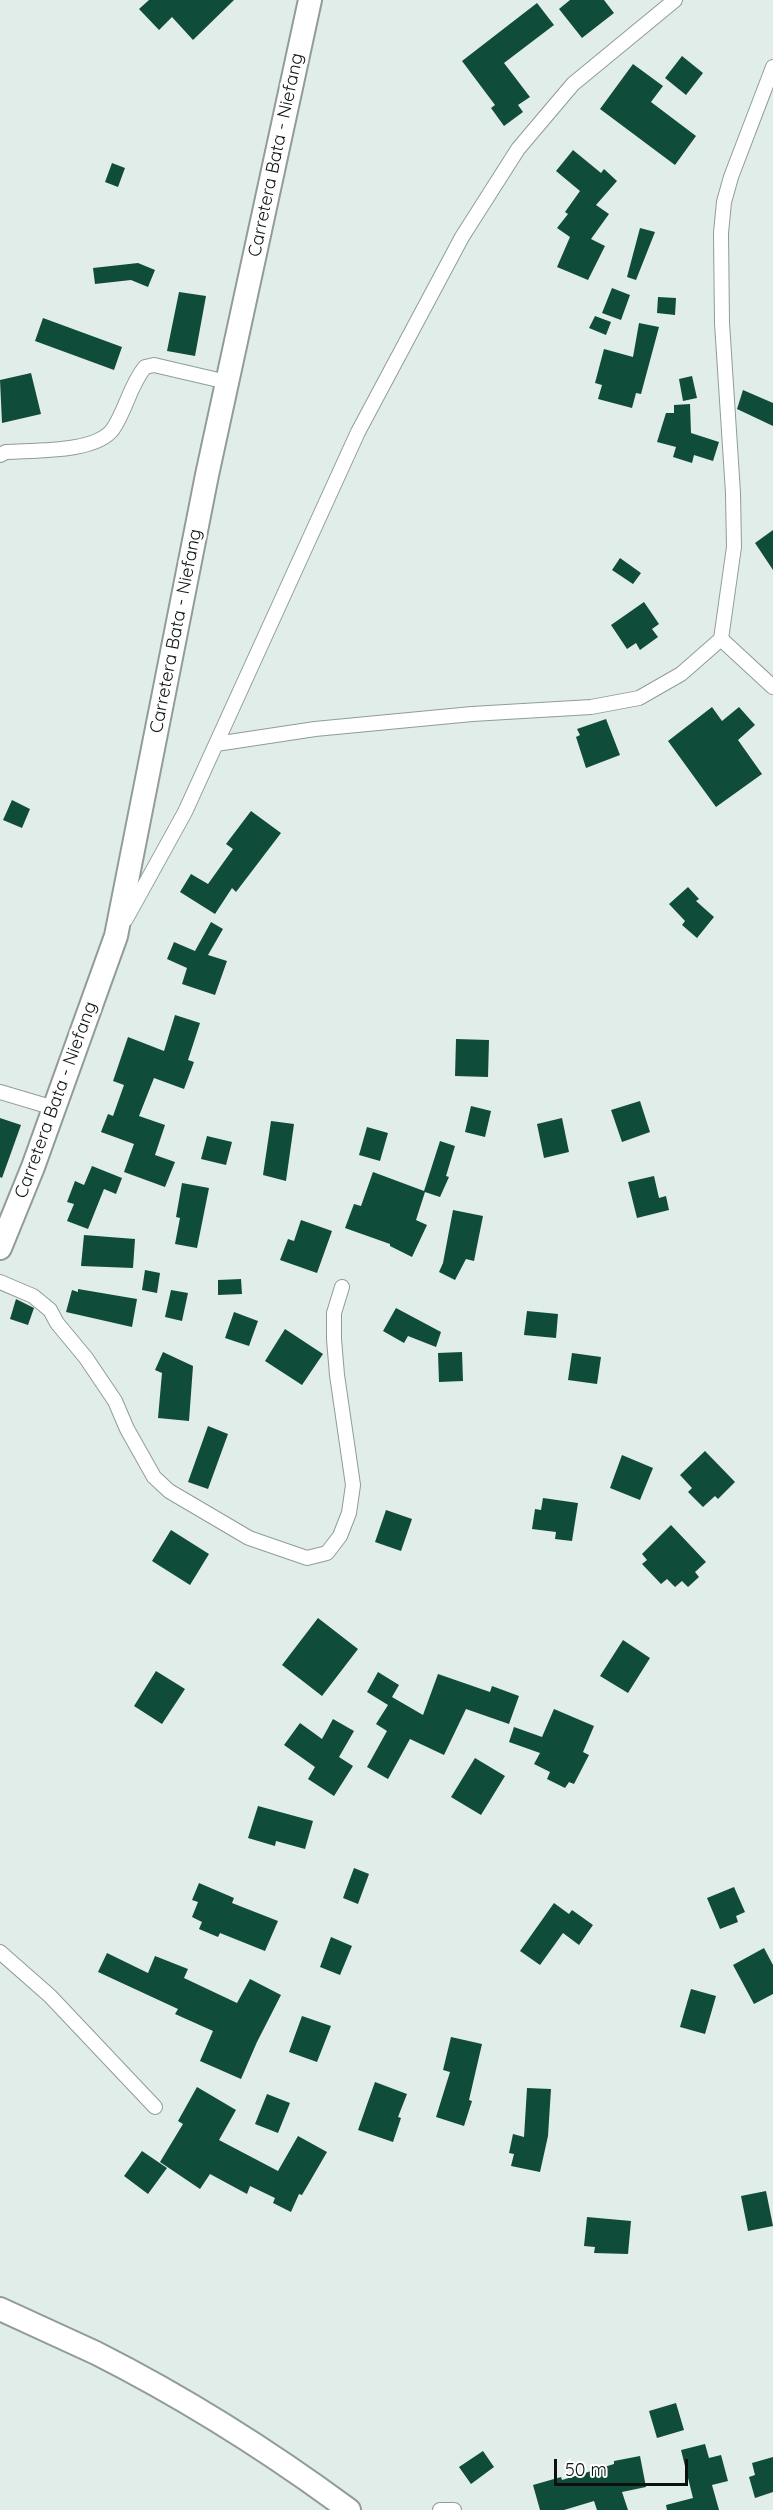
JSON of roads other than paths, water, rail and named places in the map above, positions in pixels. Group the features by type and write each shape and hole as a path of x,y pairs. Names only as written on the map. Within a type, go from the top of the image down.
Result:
{"main road":[{"name":"Carretera Bata - Niefang","path":"0,1248 54,1108 116,936 127,870 227,382 310,0"},
{"path":"0,2310 96,2354 198,2409 286,2464 349,2510"}],"street":[{"path":"116,936 185,812 358,432 462,237 518,149 573,84 675,0"},
{"path":"216,744 315,729 472,714 591,707 639,698 681,674 721,639 734,536 722,323 721,233 724,202 730,177 773,67"},
{"path":"0,455 6,452 90,445 103,439 113,429 145,367 154,365 227,382"},
{"path":"721,639 773,687"},
{"path":"0,1092 54,1108"},
{"path":"0,1282 33,1296 50,1310 57,1323 86,1358 115,1401 127,1429 154,1477 169,1491 249,1538 306,1558 327,1553 340,1536 349,1513 353,1485 334,1339 334,1313 342,1287"},
{"path":"0,1952 50,1996 155,2107"},
{"path":"440,2510 454,2510"}]}
